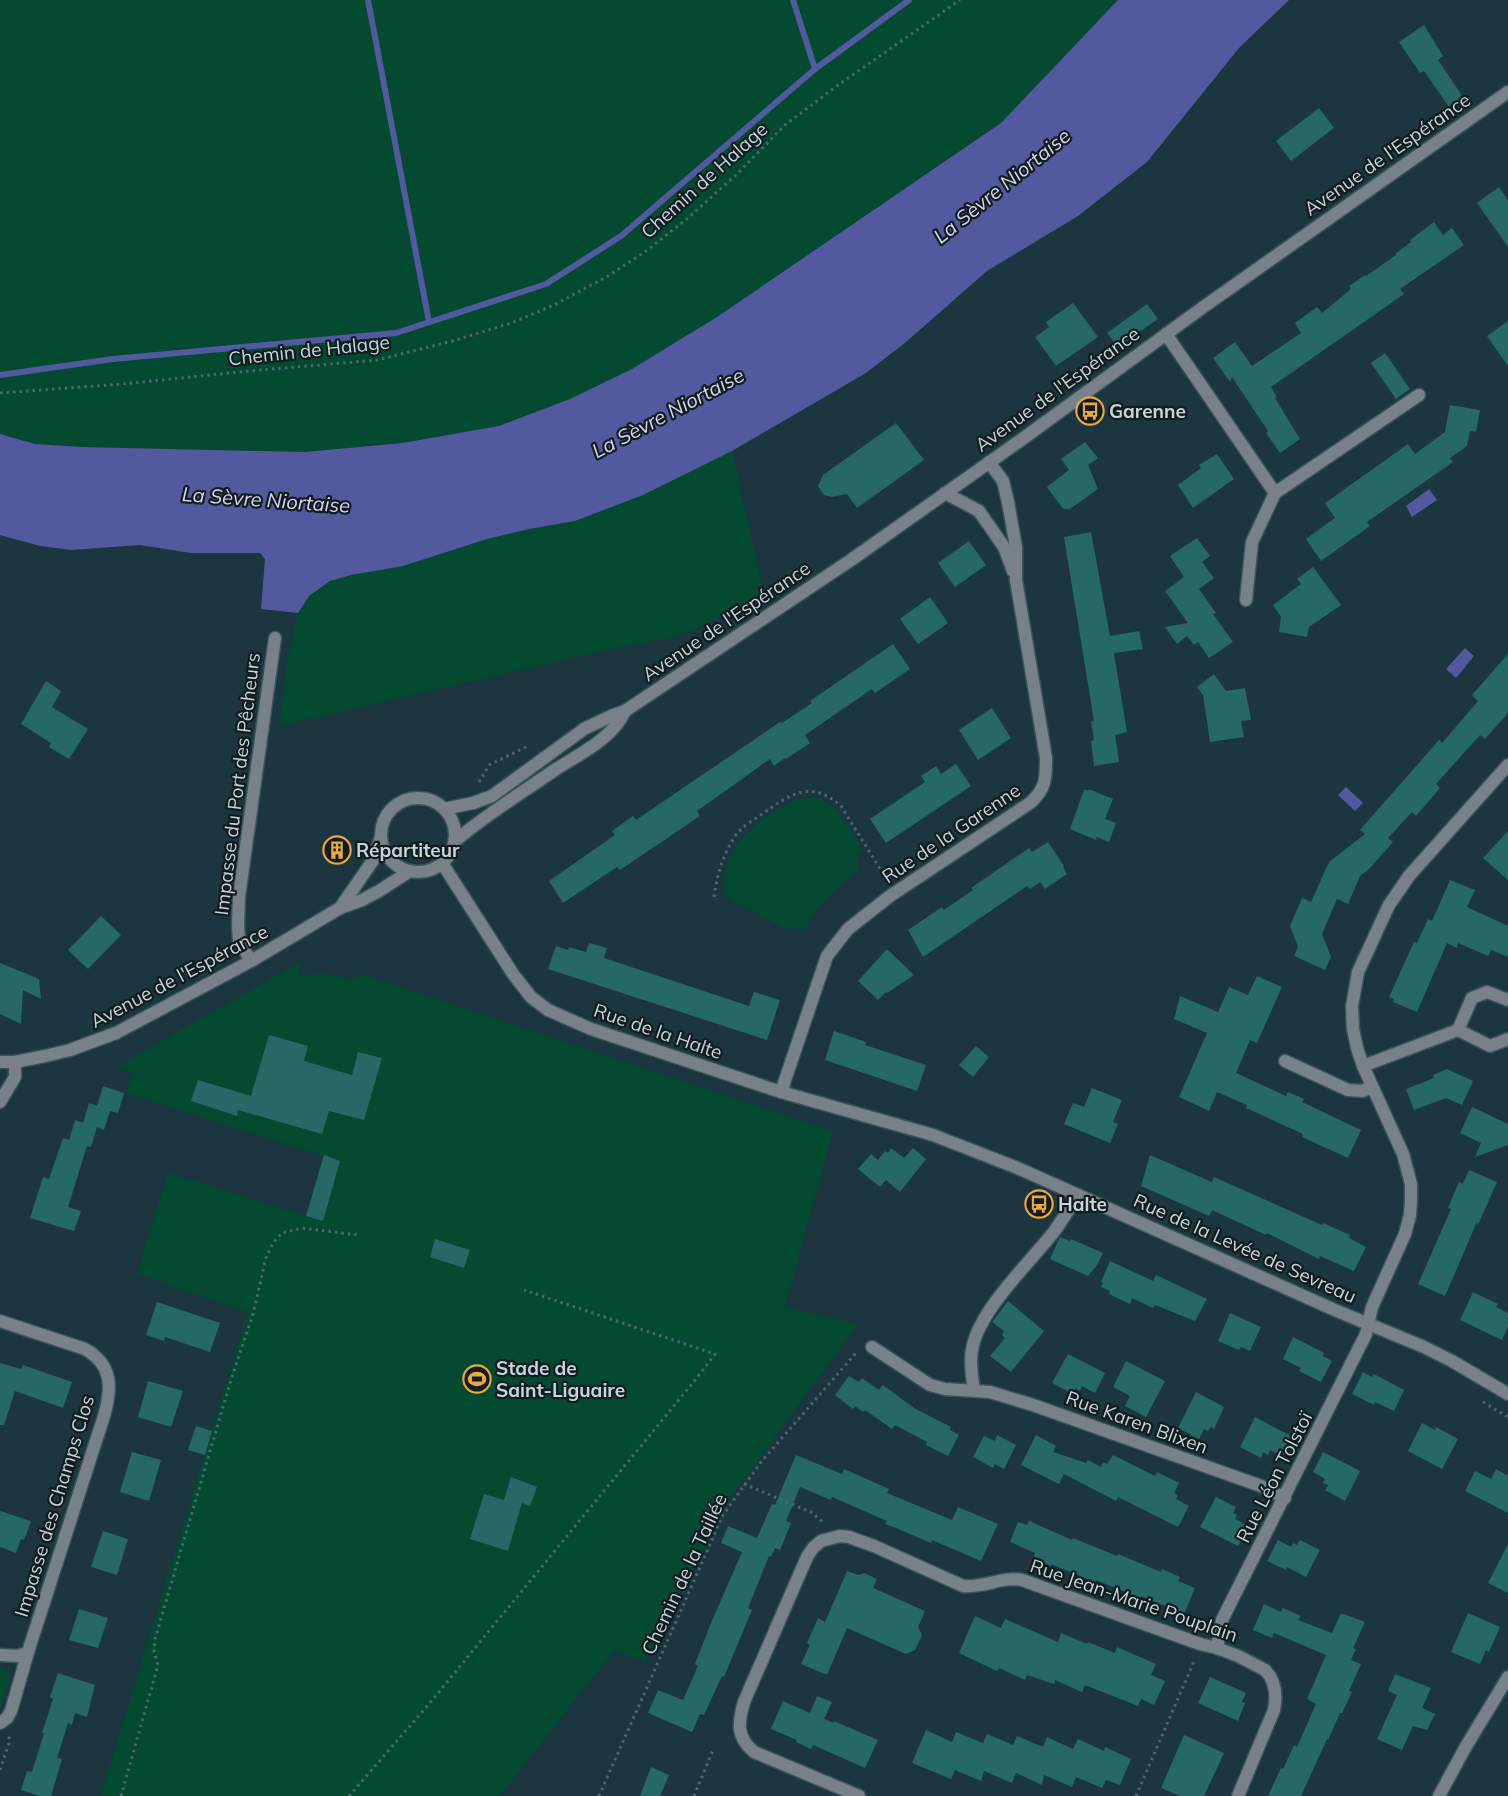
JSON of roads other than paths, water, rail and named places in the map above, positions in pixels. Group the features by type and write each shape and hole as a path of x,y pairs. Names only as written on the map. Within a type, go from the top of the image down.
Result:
{"street":[{"name":"Avenue de l'Espérance","path":"444,809 474,804 492,796 584,730 625,711 823,579 1508,92"},
{"path":"1166,334 1275,493"},
{"path":"1246,600 1252,542 1275,493 1419,395"},
{"name":"Rue de la Garenne","path":"781,1092 827,956 848,929 865,914 895,893 1030,803 1043,788 1046,778 1046,758 1016,580 1016,547 1003,481 989,462"},
{"path":"945,493 979,511 1004,547 1016,580"},
{"name":"Impasse du Port des Pêcheurs","path":"251,961 239,941 239,896 275,638"},
{"name":"Avenue de l'Espérance","path":"454,842 484,819 595,744 618,725 625,711"},
{"name":"Rue Léon Tolstoï","path":"1217,1648 1222,1620 1366,1334 1372,1307 1405,1234 1410,1215 1410,1184 1403,1154 1363,1066 1353,1028 1352,1006 1358,972 1388,905 1409,876 1508,765"},
{"path":"421,798 429,800 444,809 453,825 454,842 442,863 427,870 410,871 393,862 387,854 381,836 385,819 390,812 404,801 421,798"},
{"name":"Avenue de l'Espérance","path":"340,908 374,859 381,836"},
{"name":"Rue de la Halte","path":"442,863 513,974 531,997 548,1010 591,1029 781,1092 933,1135"},
{"name":"Avenue de l'Espérance","path":"0,1062 15,1062 70,1050 116,1033 251,961 340,908 370,895 410,871"},
{"path":"1363,1066 1458,1030 1472,998 1487,992 1508,1000"},
{"path":"1458,1030 1490,1046 1508,1039"},
{"path":"0,1102 15,1077 15,1062"},
{"path":"1285,1062 1348,1090 1363,1091 1372,1086"},
{"name":"Rue de la Levée de Sevreau","path":"933,1135 1020,1169 1368,1323 1445,1358 1508,1394"},
{"path":"974,1390 971,1371 972,1346 979,1327 992,1307 1054,1231 1078,1195"},
{"name":"Impasse des Champs Clos","path":"0,1321 85,1349 95,1355 102,1363 107,1372 109,1382 108,1401 104,1416 28,1652 11,1711 2,1722"},
{"name":"Rue Karen Blixen","path":"872,1347 930,1386 990,1392 1033,1405 1261,1486 1285,1498"},
{"name":"Rue Jean-Marie Pouplain","path":"859,1796 754,1752 746,1745 741,1735 739,1724 744,1702 807,1557 821,1541 840,1536 874,1546 963,1586 975,1587 1014,1578 1022,1580 1200,1644 1217,1648 1265,1670 1271,1676 1275,1685 1274,1710 1238,1796"},
{"path":"0,1655 18,1656 28,1652"},
{"path":"1439,1796 1465,1748 1508,1677"}],"water":[{"name":"La Sèvre Niortaise","path":"1118,0 1289,0 1239,48 1147,162 1078,216 987,271 906,342 866,373 732,451 643,495 575,521 487,539 403,566 351,575 330,581 309,596 298,613 261,609 265,559 260,553 191,553 140,545 71,550 40,546 0,535 0,434 35,444 82,447 305,452 402,443 499,426 570,399 632,369 717,317 1001,123"},
{"path":"1429,489 1437,500 1412,517 1406,506"},
{"path":"1465,648 1474,656 1456,678 1446,669"},
{"path":"1346,787 1363,803 1355,811 1338,795"}],"waterway":[{"path":"368,0 429,322"},
{"path":"793,0 815,69"},
{"path":"0,375 113,359 396,333 546,284 621,236 815,69 909,0"}],"place":[{"name":"Garenne","path":"1090,411"},
{"name":"Répartiteur","path":"337,850"},
{"name":"Halte","path":"1039,1204"},
{"name":"Stade de Saint-Liguaire","path":"477,1379"}]}
